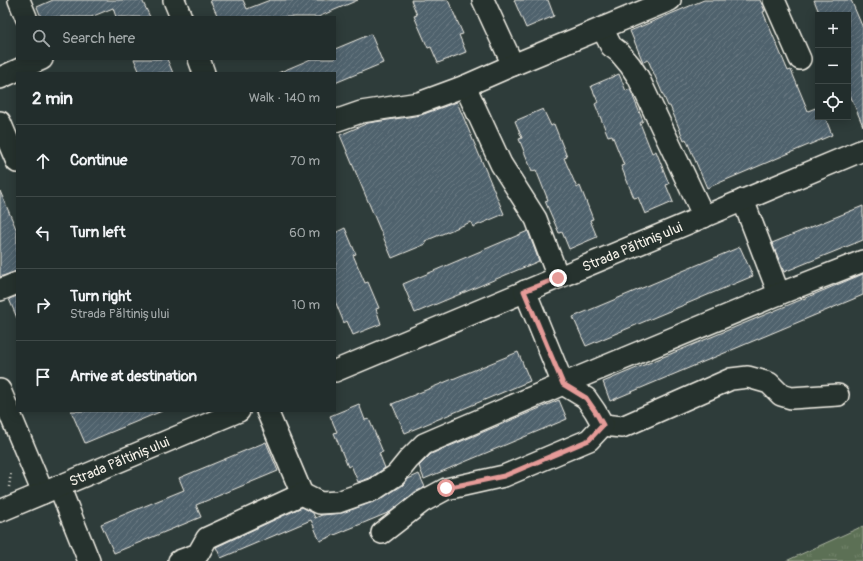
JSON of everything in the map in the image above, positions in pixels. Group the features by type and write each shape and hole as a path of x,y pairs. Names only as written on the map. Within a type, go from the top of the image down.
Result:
{"street":[{"path":"19,0 26,16"},
{"path":"174,0 181,16"},
{"path":"483,0 513,65"},
{"path":"336,121 361,112 419,103 465,86 670,0"},
{"path":"774,0 800,59"},
{"path":"602,28 611,46 619,52 638,77 704,217"},
{"path":"0,78 40,60"},
{"path":"198,60 204,72"},
{"path":"465,86 501,164 536,219 558,278"},
{"path":"0,122 16,160"},
{"name":"Strada Păltinișului","path":"336,371 863,150"},
{"path":"743,200 779,294"},
{"path":"267,412 302,494 320,503 338,502 376,489 396,475 409,458 424,444 563,384 779,294 863,261"},
{"path":"0,290 16,283"},
{"path":"524,291 563,384 586,398 603,425"},
{"path":"603,425 622,427 731,379 748,377 769,383 781,395 791,398 838,395"},
{"path":"0,390 89,561"},
{"name":"Strada Păltinișului","path":"0,511 237,412"},
{"path":"382,533 422,502 446,488 504,476 589,440 603,425"},
{"path":"179,561 198,554 207,538 302,494"}],"path":[{"path":"9,488 11,472"}],"green space":[{"path":"863,526 863,561 786,561"}],"building":[{"path":"53,0 142,0 150,16 116,16 113,8 93,16 41,16 37,7"},
{"path":"210,0 243,0 247,9 270,0 358,0 320,16 218,16"},
{"path":"411,0 448,0 463,34 459,35 466,52 438,63 431,47 428,48 414,16 417,15"},
{"path":"514,0 548,0 554,16 526,28"},
{"path":"704,0 760,0 765,11 763,12 788,71 791,70 808,111 815,108 815,120 826,120 832,135 707,188 686,139 684,140 648,60 643,62 630,31"},
{"path":"814,0 851,0 863,28 863,126 851,97 851,12 819,12"},
{"path":"371,34 383,63 336,83 336,72 280,72 309,60 336,60 336,49"},
{"path":"134,60 167,60 173,72 140,72"},
{"path":"619,74 626,91 630,89 643,121 640,123 652,153 656,151 669,184 666,185 673,202 645,214 638,197 634,198 621,166 624,165 612,135 608,136 595,104 598,102 591,86"},
{"path":"457,102 504,214 473,227 471,222 425,241 426,244 392,258 340,135 368,123 421,115"},
{"path":"543,109 551,126 554,124 567,157 564,158 577,188 580,186 593,219 590,220 597,237 569,249 562,232 559,233 545,201 548,200 536,170 532,171 519,139 522,138 515,121"},
{"path":"0,191 16,229 16,271 0,277"},
{"path":"863,206 863,240 784,272 772,243"},
{"path":"345,228 356,254 353,255 365,283 368,282 379,308 376,309 381,324 353,335 347,321 344,323 336,303 336,232"},
{"path":"528,231 539,261 415,313 403,284"},
{"path":"740,247 753,276 586,346 573,317"},
{"path":"863,274 863,295 610,401 603,382"},
{"path":"16,296 16,316 9,299"},
{"path":"518,352 530,381 405,433 392,404"},
{"path":"559,400 567,419 424,479 419,466 431,454"},
{"path":"359,404 365,420 369,419 383,452 379,453 385,468 370,478 358,482 351,465 348,467 334,433 337,432 330,416"},
{"path":"71,412 160,412 85,443"},
{"path":"266,442 278,471 196,505 201,517 114,553 101,524 184,490 179,478"},
{"path":"419,474 425,487 415,492 390,512 320,541 311,520 221,558 216,547 302,507 313,513 315,518 322,515 342,513 379,500 403,485 408,479"}],"route":[{"path":"446,488 504,476 589,440 603,425 586,398 563,384 524,291 558,278"}]}
